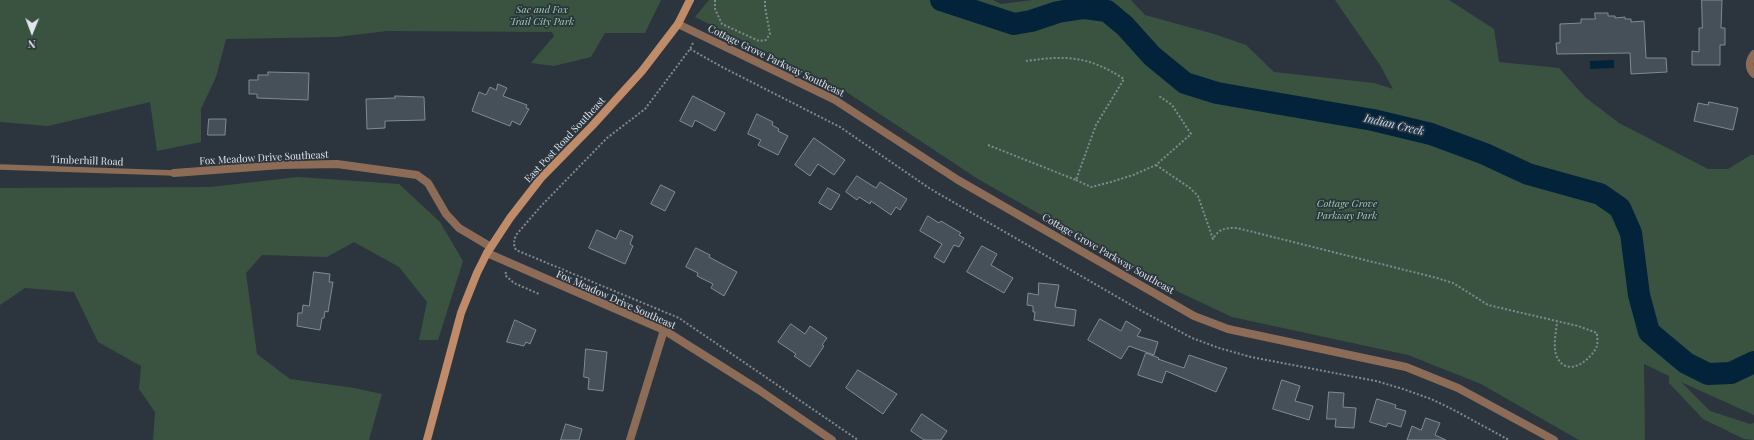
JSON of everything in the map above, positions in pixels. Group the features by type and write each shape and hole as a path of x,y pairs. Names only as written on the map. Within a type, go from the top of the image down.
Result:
{"main road":[{"name":"East Post Road Southeast","path":"427,440 461,313 474,278 489,250 510,218 541,178 592,126 642,71 678,24 690,0"}],"street":[{"name":"Cottage Grove Parkway Southeast","path":"678,24 835,100 958,180 1194,316 1228,329 1406,367 1458,388 1554,440"},
{"path":"1754,54 1750,63 1750,68 1754,74"},
{"name":"Fox Meadow Drive Southeast","path":"174,173 280,165 336,164 417,175 428,184 446,214 459,228 489,250 664,330 759,390 832,440"},
{"path":"630,440 664,330"}],"lane":[{"name":"Timberhill Road","path":"0,167 174,173"}],"path":[{"path":"716,0 715,9 722,24 759,42 766,40 770,34 765,0"},
{"path":"693,42 690,49 645,109 607,138 542,204 516,236 514,246 516,250 678,318 858,440"},
{"path":"1026,61 1072,57 1090,61 1108,69 1124,79 1096,126 1076,180"},
{"path":"988,145 1091,187 1111,182 1156,165 1191,134 1172,105 1159,96"},
{"path":"1156,165 1190,188 1198,196 1213,239 1217,231 1225,228 1237,228 1306,244 1437,278 1453,283 1488,305 1578,326 1598,333 1597,346 1584,362 1575,367 1566,366 1558,359 1555,346 1558,322"},
{"path":"506,272 505,275 514,283 539,294"}],"green space":[{"name":"Sac and Fox Trail City Park","path":"0,0 661,0 645,33 605,33 591,57 554,66 531,63 554,36 552,32 387,31 337,37 226,39 216,77 201,109 201,142 157,151 150,102 48,126 0,122"},
{"name":"Cottage Grove Parkway Park","path":"709,0 993,0 1001,4 1032,0 1131,0 1145,15 1214,34 1246,45 1274,72 1374,83 1393,89 1380,65 1335,0 1449,0 1494,29 1499,62 1559,68 1585,97 1619,123 1708,169 1728,169 1751,155 1754,155 1754,415 1681,382 1710,411 1750,424 1754,423 1754,440 1744,439 1703,419 1669,383 1669,376 1644,364 1645,440 1579,440 1481,384 1408,355 1232,317 1164,285 978,179 845,91 695,17"},
{"path":"298,177 399,184 440,222 463,261 438,340 419,340 427,302 399,267 354,242 327,257 262,255 246,273 257,354 290,379 354,388 382,394 369,440 153,440 155,412 139,389 141,366 98,342 74,292 25,288 0,305 0,188 210,187"}],"water":[{"path":"1614,60 1614,68 1590,69 1590,61"}],"building":[{"path":"1702,0 1722,0 1721,28 1725,28 1725,45 1720,45 1720,65 1692,65 1692,51 1699,52 1699,28 1702,28"},
{"path":"1595,13 1608,13 1608,16 1615,16 1615,18 1625,17 1625,19 1631,19 1631,22 1644,21 1646,58 1666,58 1667,72 1631,74 1630,53 1557,54 1556,43 1560,43 1560,24 1581,23 1581,19 1595,19"},
{"path":"268,72 309,73 308,100 257,98 257,94 249,94 249,80 258,80 258,75 268,75"},
{"path":"498,84 507,88 503,96 527,105 526,108 529,109 520,125 512,121 510,126 472,111 479,92 486,95 490,87 496,90"},
{"path":"395,96 424,97 425,120 385,121 385,128 367,129 366,99 395,98"},
{"path":"693,96 725,113 715,131 695,120 692,127 680,121"},
{"path":"1709,102 1738,108 1733,130 1694,121 1698,103 1708,105"},
{"path":"757,114 773,122 772,125 779,129 778,131 788,136 778,155 758,145 761,140 748,134"},
{"path":"209,119 226,119 225,135 208,135"},
{"path":"814,138 845,160 834,175 818,164 810,176 795,165"},
{"path":"857,176 876,188 880,182 907,199 900,210 896,207 891,215 871,201 870,204 859,197 857,200 846,192"},
{"path":"661,185 675,192 665,211 651,204"},
{"path":"828,188 840,195 831,210 819,203"},
{"path":"928,216 939,223 941,221 961,233 959,235 964,238 959,247 954,245 944,263 934,257 942,244 920,231"},
{"path":"597,230 616,239 620,230 633,236 630,244 633,246 625,264 589,248"},
{"path":"982,246 997,254 991,265 1013,278 1004,293 967,272"},
{"path":"696,248 737,272 724,296 711,288 713,284 697,276 698,273 686,267"},
{"path":"314,272 330,274 329,282 333,282 328,312 325,311 320,330 297,326 298,313 302,313 303,305 309,306"},
{"path":"1039,283 1059,285 1055,307 1076,310 1074,326 1034,320 1035,312 1033,312 1033,306 1027,305 1028,293 1038,295"},
{"path":"1100,319 1121,331 1126,321 1141,330 1137,336 1158,342 1154,355 1129,346 1121,359 1088,340"},
{"path":"515,320 536,330 530,344 526,342 524,346 507,342"},
{"path":"791,324 805,334 810,326 827,338 822,345 824,346 810,367 794,356 796,354 778,342"},
{"path":"586,349 607,352 603,391 588,389 589,378 584,377"},
{"path":"1146,353 1184,368 1189,355 1227,368 1216,392 1166,371 1162,383 1138,375"},
{"path":"858,370 897,394 883,414 846,388"},
{"path":"1282,380 1300,386 1295,401 1313,406 1309,420 1273,409"},
{"path":"1329,392 1344,393 1343,407 1356,408 1354,428 1335,427 1336,419 1327,419"},
{"path":"1377,399 1396,405 1395,408 1406,411 1401,427 1388,423 1386,427 1370,422"},
{"path":"922,414 947,431 941,440 924,440 911,431"},
{"path":"1426,418 1440,423 1435,435 1446,440 1407,440 1412,426 1421,430"},
{"path":"566,424 582,429 579,440 561,440"}],"waterway":[{"name":"Indian Creek","path":"941,0 1014,24 1031,21 1058,12 1084,8 1107,11 1125,26 1152,56 1185,83 1217,93 1373,120 1431,134 1485,154 1528,174 1600,194 1620,208 1631,233 1639,295 1649,332 1686,363 1708,374 1731,373 1754,362"}]}
